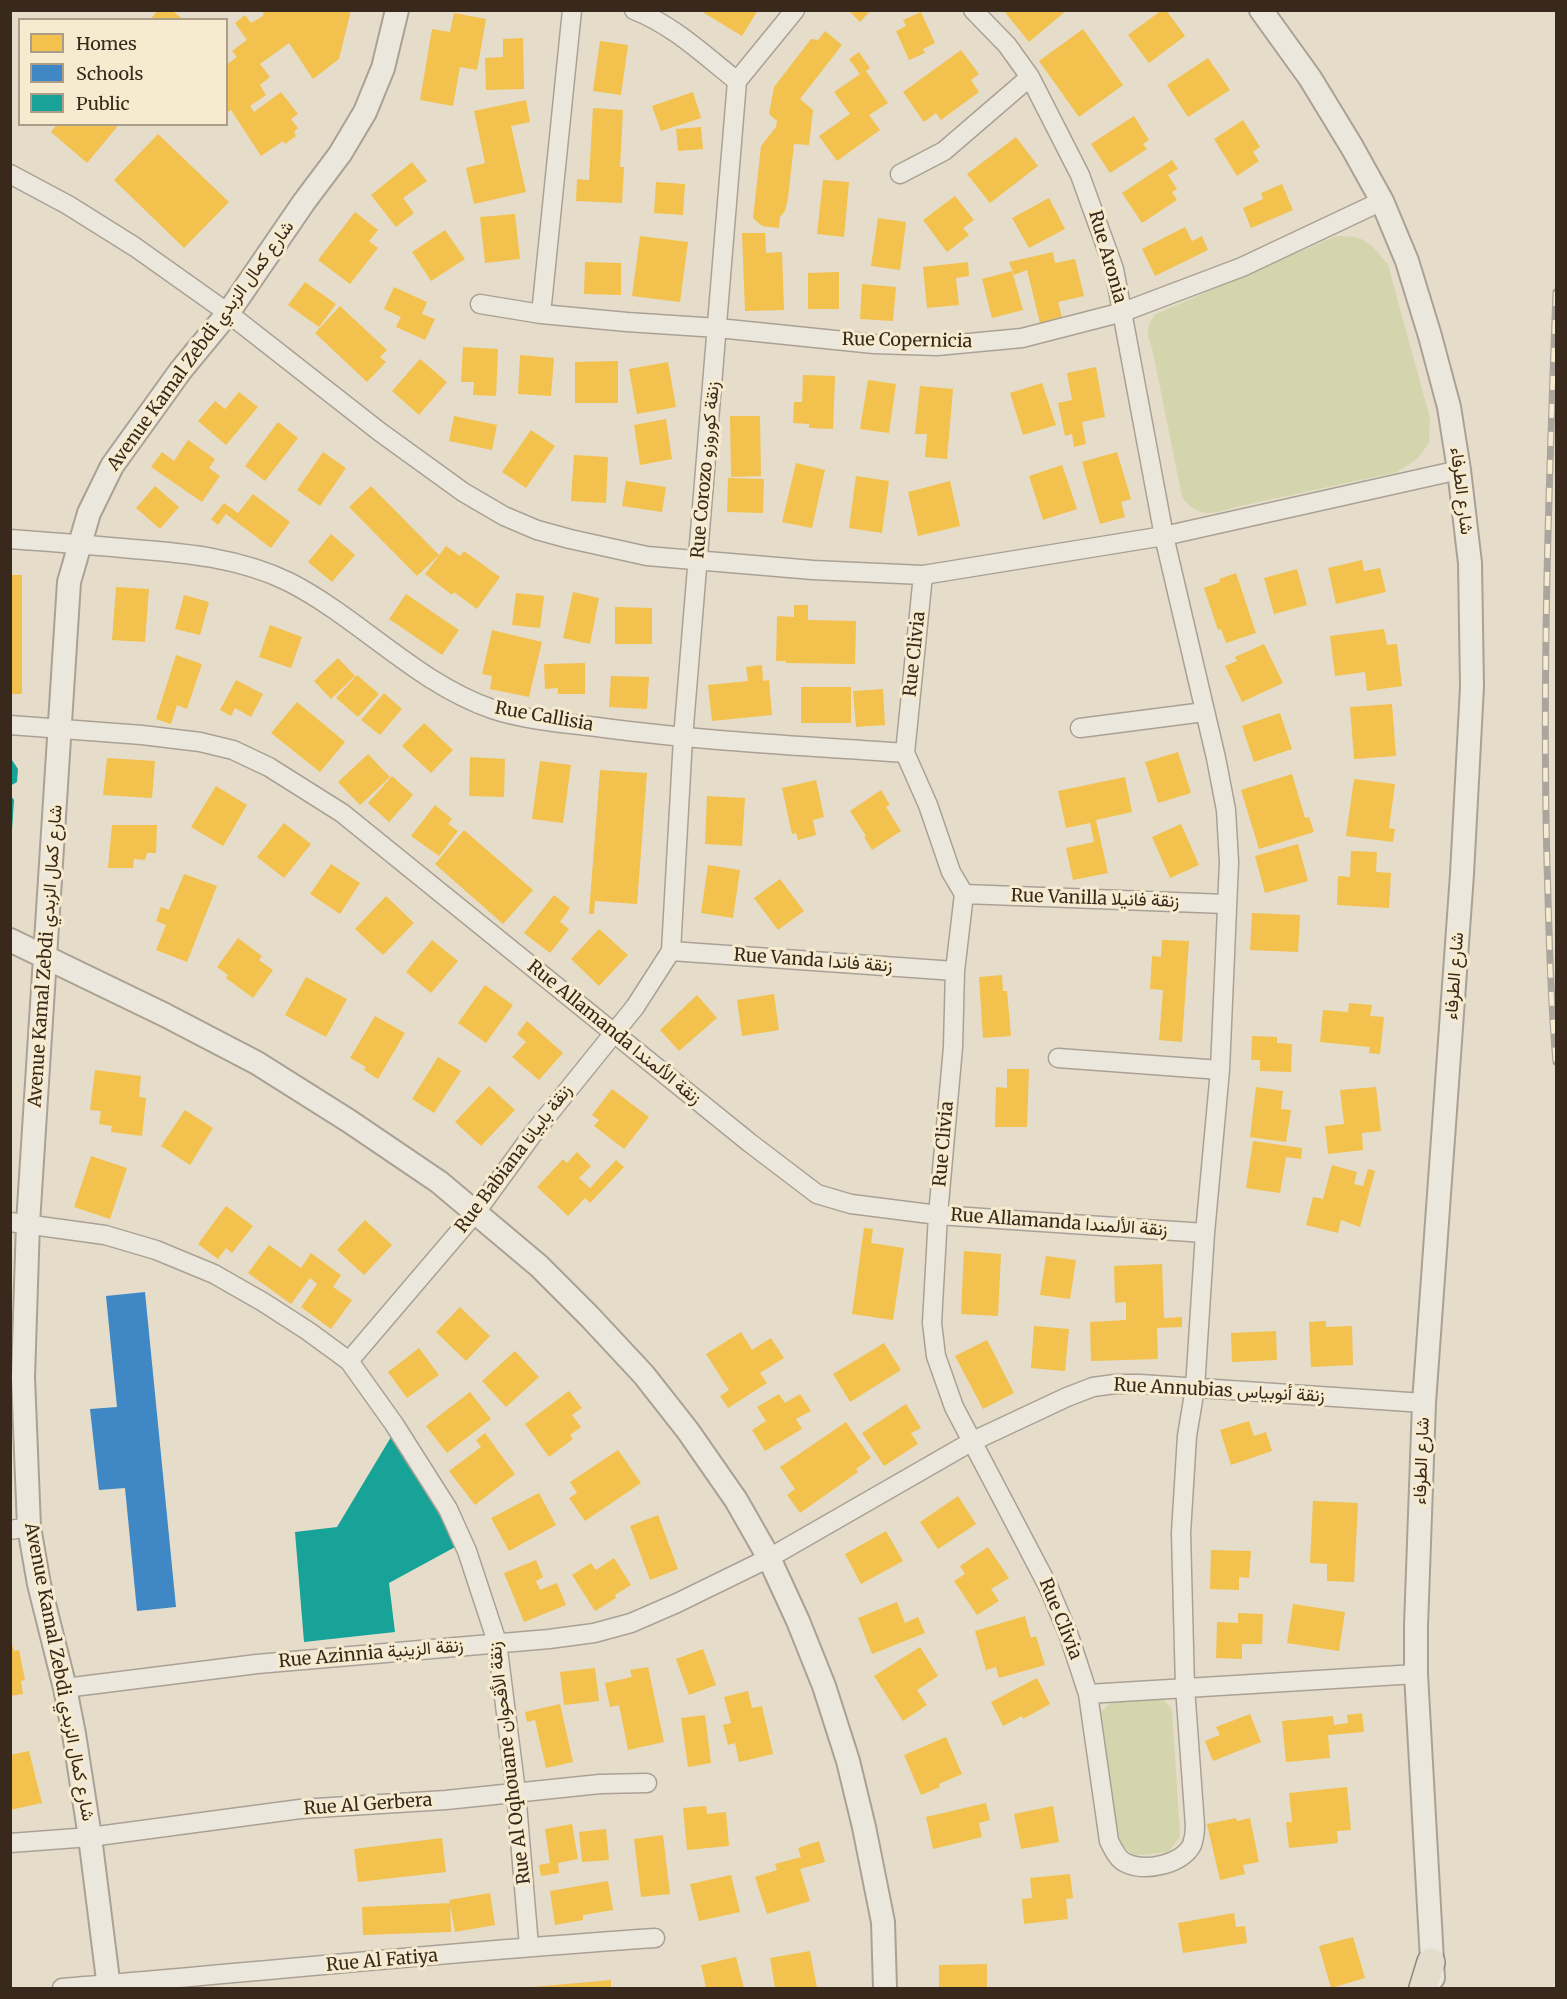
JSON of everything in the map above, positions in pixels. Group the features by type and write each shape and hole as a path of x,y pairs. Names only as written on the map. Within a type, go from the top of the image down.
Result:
{"main road":[{"path":"1422,1989 1432,1976"}],"street":[{"name":"Avenue Kamal Zebdi شارع كمال الزبدي","path":"109,1987 90,1837 65,1688 39,1584 20,1529 17,1377 19,1223 45,955 69,582 89,513 112,465 181,370 228,313 340,154 365,112 383,68 397,10"},
{"path":"541,314 572,10"},
{"path":"634,10 670,28 737,81 795,10"},
{"name":"Rue Aronia","path":"972,10 1007,45 1030,77 1080,175 1095,212 1114,269 1164,536"},
{"name":"شارع الطرفاء","path":"1261,10 1286,42 1328,106 1382,201 1407,261 1449,407 1470,563 1472,687 1462,874 1424,1403 1416,1626 1416,1674 1432,1976"},
{"path":"900,174 944,151 1030,77"},
{"name":"Rue Corozo زنقة كوروزو","path":"671,951 683,738 737,81"},
{"path":"10,174 68,205 135,247 228,313 463,492 504,516 537,530 647,556 813,570 923,575 1164,536 1459,470"},
{"name":"Rue Copernicia","path":"480,304 541,314 718,328 874,344 938,346 1022,338 1123,312 1242,267 1382,201"},
{"name":"Rue Clivia","path":"923,575 905,753 928,805 951,872 964,894 938,1215 932,1323 936,1356 954,1407 1048,1586 1069,1636 1088,1694 1108,1841 1120,1859 1127,1864 1144,1866 1171,1862 1192,1844 1194,1836 1195,1814 1185,1687 1181,1533 1187,1436 1196,1388 1205,1233 1220,1070 1229,862 1226,810 1216,758 1164,536"},
{"name":"Rue Callisia","path":"10,539 201,555 247,566 287,581 318,598 426,676 461,696 493,709 530,718 683,738 905,753"},
{"path":"1080,728 1204,712"},
{"name":"Rue Allamanda زنقة الألمندا","path":"10,725 200,742 233,750 269,767 342,813 750,1143 817,1194 851,1204 938,1215 1205,1233"},
{"name":"Rue Vanilla زنقة فانيلا","path":"964,894 1226,904"},
{"path":"10,940 45,955 257,1063 439,1182 539,1266 644,1375 688,1431 736,1500 769,1558 824,1686 848,1761 874,1872 884,1922 885,1989"},
{"name":"Rue Babiana زنقة بابيانا","path":"349,1361 476,1212 535,1131 644,994 671,951"},
{"name":"Rue Vanda زنقة فاندا","path":"671,951 956,971"},
{"path":"1058,1058 1220,1070"},
{"name":"Rue Al Oqhouane زنقة الأقحوان","path":"19,1223 105,1234 156,1250 214,1274 308,1330 349,1361 394,1424 448,1509 467,1551 497,1642 516,1792 529,1946"},
{"name":"Rue Annubias زنقة أنوبياس","path":"769,1558 971,1442 1067,1396 1093,1387 1140,1383 1424,1403"},
{"name":"Rue Azinnia زنقة الزينية","path":"65,1688 257,1664 549,1639 594,1633 631,1623 769,1558"},
{"path":"1088,1694 1416,1674"},
{"name":"Rue Al Gerbera","path":"10,1844 90,1837 300,1809 446,1800 600,1784 647,1783"},
{"name":"Rue Al Fatiya","path":"62,1989 109,1987 529,1946 655,1938"}],"green space":[{"path":"1336,236 1361,239 1372,246 1388,265 1430,418 1429,443 1417,459 1397,472 1213,513 1194,509 1182,497 1149,338 1150,322 1156,314"},
{"path":"1161,1697 1172,1709 1180,1837 1168,1852 1133,1856 1119,1841 1101,1712 1114,1699"}],"building: Homes":[{"path":"158,10 172,10 181,18 152,18"},
{"path":"264,10 351,10 339,59 313,79 289,43 260,64 270,77 260,85 266,95 250,106 254,112 281,92 298,114 291,119 298,128 294,132 296,136 285,144 283,141 261,156 231,110 228,112 228,64 237,57 232,51 247,40 235,23 245,15 251,23 263,16"},
{"path":"706,10 758,10 742,36 704,13"},
{"path":"848,10 871,10 860,22"},
{"path":"1003,10 1067,10 1029,42"},
{"path":"1162,10 1166,10 1185,36 1149,63 1128,35"},
{"path":"921,12 935,43 923,49 925,53 909,60 896,31 906,26 903,20"},
{"path":"454,13 486,19 477,70 460,67 453,106 420,100 432,29 450,32"},
{"path":"1083,29 1123,85 1079,117 1039,61"},
{"path":"825,31 842,45 800,99 813,110 809,145 794,144 788,198 785,211 780,217 779,228 762,226 753,218 761,146 776,127 777,121 769,114 774,87 811,39 818,40"},
{"path":"523,38 524,89 486,90 485,58 503,57 503,39"},
{"path":"600,41 628,45 621,95 593,91"},
{"path":"961,50 979,74 971,80 979,92 941,120 936,113 924,122 903,92"},
{"path":"859,52 870,68 866,71 888,103 869,115 880,130 837,161 819,136 850,114 834,92 860,74 849,59"},
{"path":"1208,58 1230,90 1188,117 1167,85"},
{"path":"693,92 701,118 661,131 652,106"},
{"path":"526,100 530,122 511,126 526,192 474,204 466,168 485,163 474,111"},
{"path":"593,108 623,110 620,167 624,167 622,203 576,201 577,179 589,180"},
{"path":"1134,116 1149,140 1143,144 1147,149 1110,173 1091,144"},
{"path":"1243,120 1260,147 1253,152 1259,161 1237,176 1214,139"},
{"path":"56,126 117,127 87,163 51,132"},
{"path":"701,127 703,149 678,151 676,129"},
{"path":"158,134 229,202 184,248 114,180"},
{"path":"1016,137 1038,166 990,203 967,174"},
{"path":"1172,160 1178,169 1168,175 1177,189 1172,192 1177,200 1142,223 1122,193"},
{"path":"412,162 427,181 403,198 414,213 396,227 371,195"},
{"path":"823,180 849,182 844,237 817,234"},
{"path":"656,182 685,184 683,215 654,213"},
{"path":"1282,184 1293,210 1251,228 1243,208 1263,199 1261,193"},
{"path":"955,196 974,220 963,228 969,235 947,252 923,220"},
{"path":"1049,198 1065,229 1029,248 1012,218"},
{"path":"355,212 378,230 369,241 378,248 350,284 318,260"},
{"path":"515,214 520,259 485,263 480,217"},
{"path":"878,218 906,222 900,270 871,266"},
{"path":"1185,227 1192,241 1202,236 1208,250 1155,276 1142,249"},
{"path":"445,230 465,259 431,281 412,252"},
{"path":"742,233 765,233 766,253 782,252 784,310 745,311"},
{"path":"640,236 688,242 680,302 632,296"},
{"path":"1053,252 1055,263 1075,259 1084,296 1058,302 1062,317 1040,323 1027,270 1014,275 1009,262"},
{"path":"585,262 621,263 621,295 584,294"},
{"path":"968,262 969,276 956,278 959,305 927,308 923,267"},
{"path":"1012,271 1023,310 992,318 982,279"},
{"path":"839,272 839,309 808,309 808,273"},
{"path":"305,282 336,304 319,327 288,305"},
{"path":"862,284 896,287 893,321 860,319"},
{"path":"394,287 427,302 422,314 435,319 425,340 396,327 401,317 384,309"},
{"path":"340,306 387,350 380,357 386,362 367,382 315,333"},
{"path":"463,347 498,349 496,396 473,395 474,382 461,382"},
{"path":"520,355 554,358 551,396 518,394"},
{"path":"420,359 447,382 419,415 392,391"},
{"path":"618,361 618,403 575,403 575,362"},
{"path":"668,362 676,407 637,414 629,369"},
{"path":"1096,367 1105,417 1082,422 1086,444 1074,447 1072,434 1065,436 1058,403 1072,400 1067,373"},
{"path":"803,375 835,376 833,429 809,428 809,424 793,423 794,402 802,402"},
{"path":"868,380 896,384 889,433 860,429"},
{"path":"1042,383 1056,425 1023,435 1010,393"},
{"path":"920,386 953,389 947,459 925,457 927,434 915,434"},
{"path":"239,392 258,407 226,445 198,421 215,401 225,409"},
{"path":"454,416 497,425 492,450 449,441"},
{"path":"730,416 760,416 761,476 731,477"},
{"path":"666,419 672,459 640,465 634,425"},
{"path":"278,422 298,438 265,481 245,466"},
{"path":"531,430 555,446 526,488 502,472"},
{"path":"188,440 215,459 209,468 220,476 202,502 151,467 162,452 174,461"},
{"path":"323,452 346,468 320,506 297,490"},
{"path":"1117,452 1131,499 1121,502 1125,517 1100,524 1082,462"},
{"path":"574,455 608,457 606,503 571,501"},
{"path":"796,463 825,470 812,528 782,522"},
{"path":"1062,465 1077,509 1043,520 1029,476"},
{"path":"856,476 889,481 882,533 849,528"},
{"path":"728,478 764,479 763,513 727,512"},
{"path":"626,481 666,487 662,512 622,506"},
{"path":"950,481 960,526 918,536 908,492"},
{"path":"155,486 179,507 160,529 136,508"},
{"path":"371,486 439,555 417,576 349,507"},
{"path":"253,494 290,522 271,548 226,514 218,525 211,519 224,503 238,513"},
{"path":"331,534 355,555 332,582 308,562"},
{"path":"446,546 460,556 464,551 500,577 477,609 454,592 452,595 425,574"},
{"path":"1362,560 1364,571 1380,568 1386,592 1336,604 1328,568"},
{"path":"1297,569 1307,605 1274,614 1264,578"},
{"path":"1236,573 1256,633 1226,643 1221,629 1218,630 1204,588"},
{"path":"10,575 22,575 22,694 10,694"},
{"path":"116,587 149,589 145,642 112,640"},
{"path":"573,592 599,598 590,644 563,638"},
{"path":"516,593 544,596 540,628 512,625"},
{"path":"406,594 459,630 442,655 389,619"},
{"path":"184,595 209,602 200,635 175,629"},
{"path":"794,605 808,605 808,620 856,621 855,664 776,661 777,616 794,617"},
{"path":"615,607 652,608 652,644 615,644"},
{"path":"270,625 302,637 291,668 259,657"},
{"path":"1384,629 1387,645 1397,644 1402,686 1367,691 1365,672 1335,676 1330,636"},
{"path":"492,630 542,642 529,697 490,689 492,676 482,674"},
{"path":"1264,644 1283,683 1242,702 1225,666 1237,661 1235,657"},
{"path":"176,655 202,664 187,709 177,705 171,724 156,719"},
{"path":"338,658 355,676 331,699 314,681"},
{"path":"585,663 585,694 558,694 558,688 545,689 544,664"},
{"path":"762,665 763,681 769,680 772,715 712,721 708,685 748,681 746,667"},
{"path":"357,675 379,694 358,717 336,698"},
{"path":"611,676 649,677 647,709 609,707"},
{"path":"236,680 263,694 251,717 235,708 231,716 220,710"},
{"path":"801,687 851,687 851,723 801,723"},
{"path":"883,689 885,725 856,727 853,691"},
{"path":"384,693 402,709 380,735 361,720"},
{"path":"297,702 345,742 320,772 271,733"},
{"path":"1392,704 1396,756 1354,759 1350,707"},
{"path":"1280,713 1292,749 1254,762 1242,726"},
{"path":"424,723 453,750 431,773 402,746"},
{"path":"1178,752 1191,793 1158,803 1145,762"},
{"path":"368,754 390,777 360,805 338,782"},
{"path":"470,757 505,759 504,797 469,796"},
{"path":"107,758 155,761 152,798 103,795"},
{"path":"540,761 571,765 563,823 532,819"},
{"path":"600,770 647,773 637,904 595,901 594,914 589,914"},
{"path":"1292,774 1305,818 1309,817 1314,832 1259,849 1241,790"},
{"path":"392,776 413,795 389,822 368,803"},
{"path":"1125,777 1132,812 1096,820 1108,873 1073,880 1066,848 1094,842 1090,823 1066,828 1058,791"},
{"path":"1354,779 1395,784 1389,828 1395,829 1393,842 1346,836"},
{"path":"816,780 824,817 813,820 816,835 798,840 796,833 792,834 782,788"},
{"path":"216,786 247,805 223,846 191,827"},
{"path":"881,790 890,805 886,807 901,831 872,850 850,811"},
{"path":"707,796 745,798 742,846 705,844"},
{"path":"435,805 452,819 448,824 458,831 439,856 411,836"},
{"path":"284,823 311,844 284,878 257,857"},
{"path":"1181,824 1199,865 1170,878 1152,837"},
{"path":"112,825 157,825 156,853 147,853 145,860 134,859 133,868 108,868"},
{"path":"464,830 533,890 503,924 435,864"},
{"path":"1298,844 1308,881 1265,893 1255,856"},
{"path":"1351,851 1377,852 1376,872 1391,873 1389,908 1337,905 1338,876 1350,877"},
{"path":"331,864 360,883 340,914 310,894"},
{"path":"708,865 740,870 733,918 701,913"},
{"path":"184,874 217,886 187,962 156,950 166,925 156,921 161,907 169,910"},
{"path":"780,879 804,911 778,930 754,898"},
{"path":"554,895 570,908 560,922 569,929 550,953 524,933"},
{"path":"386,896 414,923 383,955 355,929"},
{"path":"1252,913 1300,915 1298,952 1250,950"},
{"path":"599,929 628,955 599,986 571,959"},
{"path":"238,938 262,956 259,960 273,970 253,998 226,978 228,975 217,967"},
{"path":"432,940 458,961 431,993 406,972"},
{"path":"1162,940 1189,941 1182,1042 1159,1040 1163,990 1150,989 1152,956 1161,957"},
{"path":"1002,975 1003,991 1007,991 1011,1036 983,1038 979,977"},
{"path":"306,977 347,999 326,1037 285,1015"},
{"path":"485,985 513,1005 486,1043 458,1023"},
{"path":"774,994 779,1030 742,1036 737,1000"},
{"path":"697,995 717,1018 679,1051 660,1030"},
{"path":"1349,1003 1372,1005 1370,1016 1384,1017 1380,1054 1369,1053 1370,1047 1320,1042 1323,1010 1348,1012"},
{"path":"375,1016 405,1033 378,1079 364,1070 366,1067 350,1058"},
{"path":"527,1021 563,1053 539,1080 512,1057 526,1042 517,1034"},
{"path":"1252,1036 1277,1037 1277,1043 1292,1044 1291,1072 1260,1071 1260,1060 1251,1060"},
{"path":"438,1057 461,1071 434,1113 412,1099"},
{"path":"1007,1069 1029,1069 1027,1127 995,1127 996,1087 1007,1088"},
{"path":"95,1070 141,1076 139,1097 146,1098 142,1136 111,1132 112,1126 99,1124 101,1111 90,1110"},
{"path":"489,1086 515,1110 481,1146 455,1122"},
{"path":"1256,1087 1283,1091 1281,1109 1291,1110 1286,1142 1250,1137"},
{"path":"1376,1087 1381,1131 1362,1133 1363,1150 1328,1154 1325,1126 1344,1124 1340,1090"},
{"path":"612,1089 649,1117 624,1149 594,1126 599,1120 592,1115"},
{"path":"185,1110 213,1128 190,1165 161,1146"},
{"path":"1253,1141 1302,1148 1301,1159 1286,1157 1280,1193 1246,1188"},
{"path":"577,1152 591,1166 579,1178 590,1188 616,1160 624,1167 590,1203 585,1198 568,1216 537,1187 563,1159 567,1163"},
{"path":"91,1156 127,1168 110,1219 74,1207"},
{"path":"1332,1165 1357,1172 1354,1184 1363,1186 1368,1169 1375,1171 1360,1227 1341,1220 1338,1233 1306,1225 1313,1197 1323,1199"},
{"path":"226,1206 253,1226 232,1253 226,1248 218,1259 198,1244"},
{"path":"365,1220 392,1245 364,1275 337,1250"},
{"path":"864,1228 873,1229 871,1243 904,1248 893,1320 852,1314"},
{"path":"269,1245 301,1268 311,1253 341,1275 333,1287 352,1300 331,1329 301,1307 317,1284 310,1278 291,1304 248,1273"},
{"path":"964,1251 1001,1254 998,1316 961,1314"},
{"path":"1046,1256 1076,1260 1070,1299 1040,1295"},
{"path":"1162,1264 1164,1318 1182,1317 1182,1327 1157,1328 1158,1359 1091,1361 1090,1322 1126,1320 1126,1302 1115,1303 1114,1266"},
{"path":"460,1307 490,1336 466,1361 436,1332"},
{"path":"1326,1321 1326,1327 1352,1326 1353,1365 1311,1367 1309,1322"},
{"path":"1034,1326 1069,1329 1065,1371 1031,1368"},
{"path":"1276,1331 1277,1360 1232,1362 1231,1333"},
{"path":"741,1332 752,1350 771,1338 784,1358 760,1373 767,1383 728,1408 720,1396 729,1390 706,1354"},
{"path":"987,1340 1014,1393 983,1409 955,1356"},
{"path":"884,1343 901,1370 850,1402 833,1374"},
{"path":"419,1348 439,1375 407,1398 388,1372"},
{"path":"515,1351 539,1377 506,1407 482,1381"},
{"path":"569,1391 582,1408 572,1415 581,1427 570,1435 573,1439 549,1457 525,1424"},
{"path":"470,1392 491,1419 447,1453 426,1426"},
{"path":"779,1394 785,1403 800,1394 811,1411 796,1419 802,1429 765,1451 752,1430 766,1421 757,1407"},
{"path":"906,1404 921,1428 911,1433 918,1444 884,1466 862,1433"},
{"path":"1249,1421 1254,1436 1266,1432 1272,1451 1231,1465 1220,1430"},
{"path":"846,1422 871,1458 856,1469 858,1472 800,1513 787,1495 795,1489 780,1467"},
{"path":"485,1433 515,1474 475,1505 449,1471 481,1447 476,1440"},
{"path":"618,1450 641,1483 585,1521 569,1498 577,1493 570,1482"},
{"path":"539,1493 556,1525 509,1551 491,1518"},
{"path":"958,1496 976,1524 938,1549 920,1522"},
{"path":"1313,1501 1358,1503 1354,1582 1327,1581 1327,1564 1310,1563"},
{"path":"658,1515 678,1569 650,1580 630,1526"},
{"path":"886,1531 903,1561 861,1584 845,1554"},
{"path":"988,1547 1009,1578 991,1589 999,1601 977,1615 954,1581 965,1574 960,1566"},
{"path":"1211,1550 1251,1551 1249,1578 1239,1577 1239,1590 1210,1589"},
{"path":"614,1558 631,1585 595,1611 572,1575 591,1563 596,1570"},
{"path":"536,1560 543,1577 536,1581 540,1590 557,1583 566,1605 524,1622 504,1573"},
{"path":"897,1602 905,1623 918,1617 925,1633 872,1654 858,1618"},
{"path":"1293,1604 1345,1612 1339,1651 1287,1643"},
{"path":"1238,1613 1263,1614 1262,1644 1242,1644 1242,1659 1216,1658 1217,1622 1238,1623"},
{"path":"1025,1616 1031,1638 1036,1636 1045,1665 999,1678 996,1667 986,1670 975,1631"},
{"path":"10,1638 14,1651 19,1650 25,1680 21,1681 23,1694 10,1696"},
{"path":"920,1647 938,1676 917,1690 927,1705 903,1721 874,1676"},
{"path":"703,1649 716,1685 689,1695 676,1659"},
{"path":"648,1667 664,1742 628,1750 619,1705 610,1707 605,1683 632,1677 630,1670"},
{"path":"595,1668 599,1701 564,1705 560,1672"},
{"path":"1037,1678 1050,1704 1023,1719 1022,1716 1003,1726 991,1702"},
{"path":"748,1691 752,1708 762,1706 773,1754 739,1762 735,1743 728,1745 723,1725 731,1723 724,1697"},
{"path":"560,1704 573,1762 546,1768 535,1720 527,1722 525,1712"},
{"path":"1362,1713 1364,1732 1328,1735 1330,1758 1286,1762 1282,1721 1333,1716 1334,1725 1348,1723 1347,1715"},
{"path":"1250,1714 1261,1742 1213,1761 1205,1741 1220,1735 1216,1727"},
{"path":"705,1715 711,1763 688,1767 681,1718"},
{"path":"946,1737 962,1774 921,1795 904,1755"},
{"path":"29,1751 42,1803 10,1810 10,1755"},
{"path":"1347,1787 1351,1830 1337,1831 1338,1843 1289,1848 1286,1822 1292,1822 1289,1793"},
{"path":"986,1803 990,1820 979,1823 982,1837 933,1849 926,1817"},
{"path":"706,1806 707,1814 726,1812 729,1846 687,1850 683,1808"},
{"path":"1053,1806 1059,1842 1021,1849 1014,1814"},
{"path":"1236,1818 1237,1821 1250,1818 1259,1862 1243,1865 1245,1874 1220,1880 1207,1824"},
{"path":"572,1824 578,1859 558,1863 559,1873 541,1876 539,1865 550,1863 545,1829"},
{"path":"606,1829 609,1860 582,1862 579,1832"},
{"path":"663,1835 670,1894 641,1897 634,1839"},
{"path":"442,1838 446,1872 358,1882 354,1849"},
{"path":"819,1841 825,1862 800,1869 810,1901 767,1914 755,1877 777,1870 775,1864 801,1857 798,1848"},
{"path":"1070,1874 1073,1898 1066,1899 1068,1919 1024,1924 1022,1899 1032,1898 1030,1878"},
{"path":"731,1875 740,1912 699,1921 690,1884"},
{"path":"608,1881 613,1910 583,1915 583,1920 555,1925 550,1891"},
{"path":"490,1893 495,1925 455,1932 449,1900"},
{"path":"450,1903 451,1932 363,1935 362,1907"},
{"path":"1234,1913 1236,1927 1245,1926 1247,1943 1183,1953 1178,1923"},
{"path":"1353,1937 1365,1978 1331,1988 1319,1946"},
{"path":"810,1951 817,1988 775,1988 770,1958"},
{"path":"736,1957 744,1988 706,1988 701,1965"},
{"path":"987,1964 987,1988 939,1988 939,1965"},
{"path":"611,1980 611,1988 533,1988 533,1987"}],"building: Schools":[{"path":"145,1292 176,1607 137,1611 125,1488 99,1490 90,1409 117,1407 106,1296"}],"building: Public":[{"path":"10,757 18,769 17,782 10,786"},
{"path":"10,795 14,800 12,830 10,830"},
{"path":"391,1437 419,1479 457,1546 389,1583 395,1632 304,1642 295,1532 337,1527"}],"railway":[{"path":"1556,292 1545,720 1549,938 1556,1062"}]}
